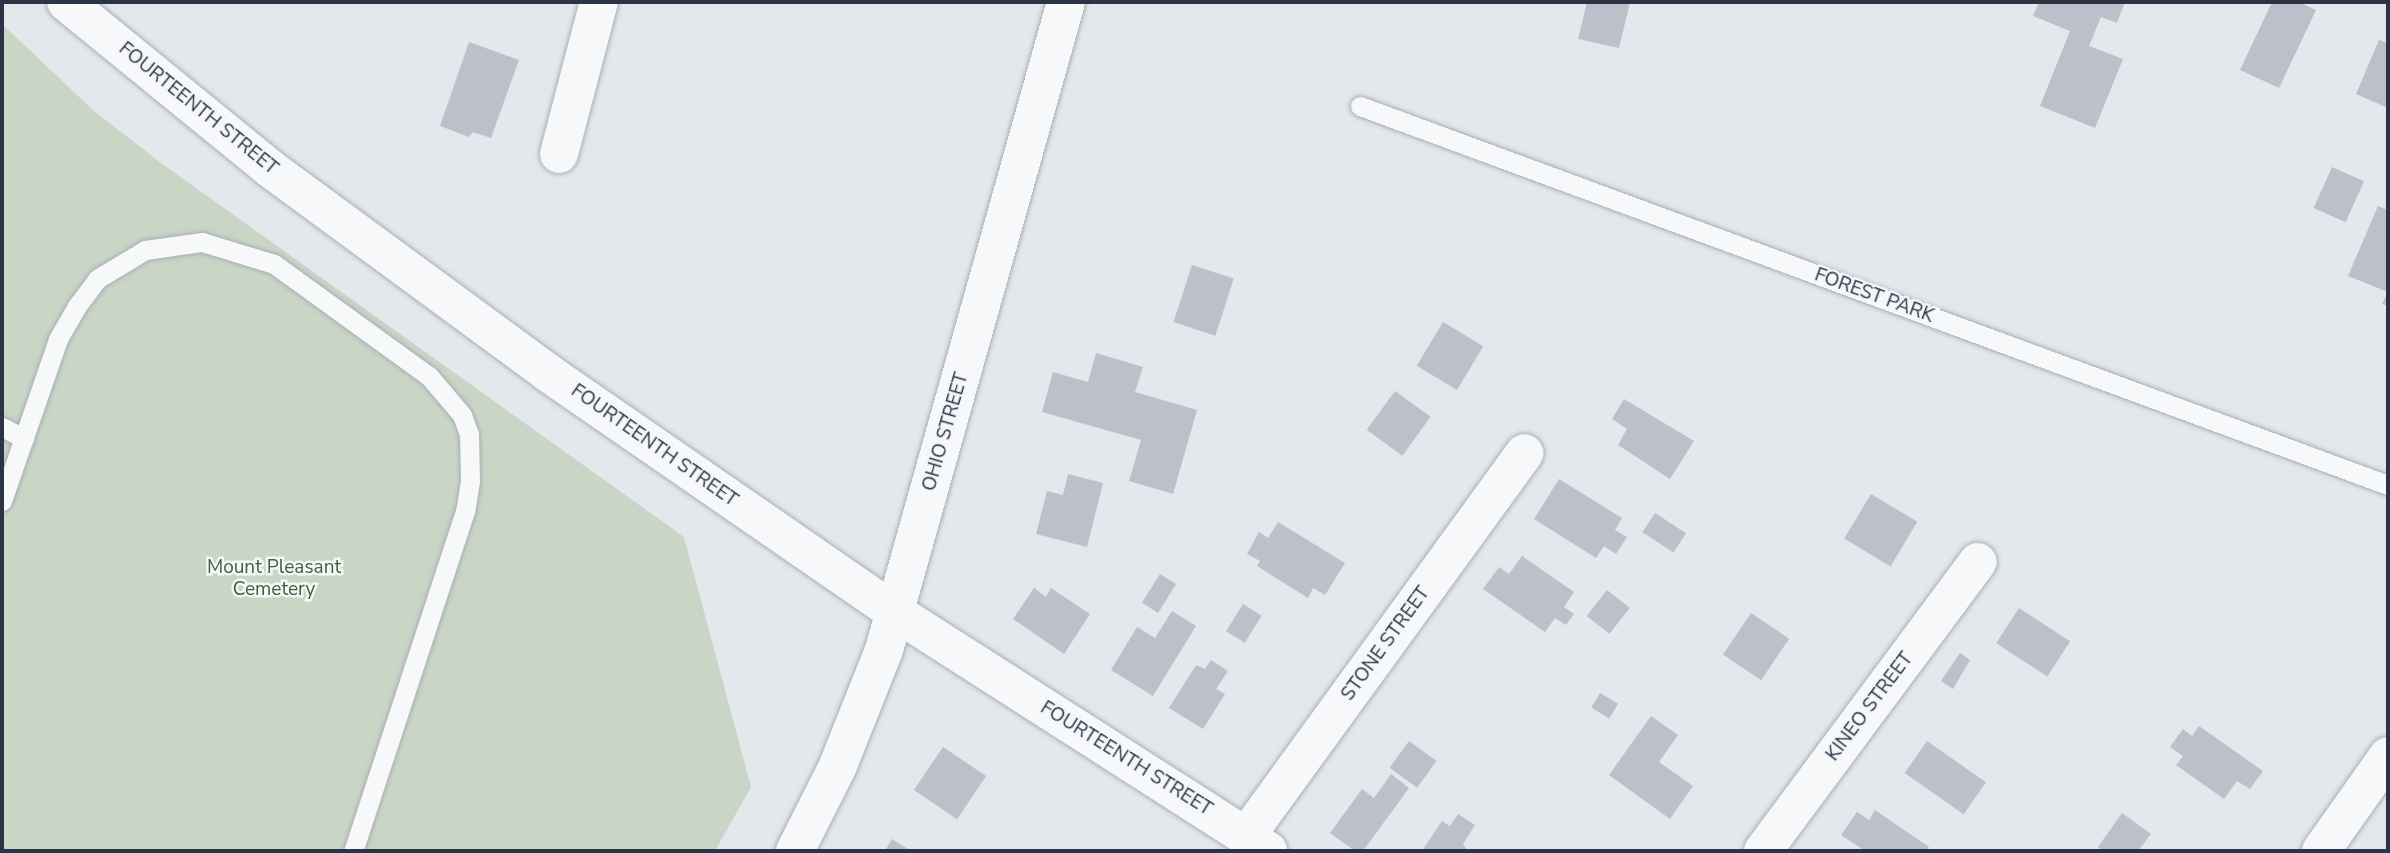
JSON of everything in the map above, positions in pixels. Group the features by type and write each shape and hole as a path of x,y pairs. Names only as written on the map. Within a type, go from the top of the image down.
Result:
{"street":[{"name":"FOURTEENTH STREET","path":"66,2 327,211 548,373 895,611 1257,843"},
{"path":"559,154 599,2"},
{"name":"OHIO STREET","path":"795,851 850,739 895,611 1066,2"},
{"name":"STONE STREET","path":"1257,843 1525,453"},
{"name":"KINEO STREET","path":"1763,851 1978,562"},
{"path":"2321,851 2388,756"}],"lane":[{"name":"FOREST PARK","path":"1360,107 2388,485"},
{"path":"2,502 58,340 97,279 145,250 174,243 227,246 274,264 429,376 462,415 471,455 465,511 353,851"},
{"path":"2,427 24,438"}],"green space":[{"name":"Mount Pleasant Cemetery","path":"2,24 94,111 161,163 684,537 751,787 715,851 2,851"}],"building":[{"path":"1587,2 1630,2 1619,48 1578,39"},
{"path":"2039,2 2125,2 2117,23 2101,17 2089,46 2123,59 2095,128 2040,106 2070,31 2033,16"},
{"path":"2272,2 2299,2 2316,10 2279,88 2240,70"},
{"path":"2379,40 2388,43 2388,108 2356,94"},
{"path":"469,42 519,60 491,138 473,132 469,137 440,126"},
{"path":"2332,167 2364,181 2346,222 2314,208"},
{"path":"2378,206 2388,210 2388,292 2348,276"},
{"path":"1192,265 1234,279 1215,336 1173,322"},
{"path":"2388,292 2388,306 2382,304"},
{"path":"1443,322 1483,346 1457,390 1417,366"},
{"path":"1096,353 1143,367 1135,392 1197,410 1173,494 1129,481 1141,440 1042,412 1053,372 1088,382"},
{"path":"1395,391 1431,417 1402,456 1367,430"},
{"path":"1624,399 1694,441 1670,479 1618,445 1627,429 1612,419"},
{"path":"1068,474 1103,483 1087,547 1036,534 1047,491 1063,495"},
{"path":"1559,479 1622,518 1615,530 1627,537 1616,554 1604,546 1596,558 1534,519"},
{"path":"1871,494 1917,522 1891,566 1844,539"},
{"path":"1655,513 1686,533 1674,552 1642,532"},
{"path":"1278,522 1345,563 1325,595 1313,588 1308,598 1257,566 1260,561 1247,554 1259,532 1268,538"},
{"path":"1522,556 1574,592 1564,607 1574,614 1566,625 1555,618 1545,632 1483,589 1499,567 1509,574"},
{"path":"1160,574 1176,584 1158,613 1142,603"},
{"path":"1034,588 1046,597 1051,588 1090,614 1064,654 1013,619"},
{"path":"1607,590 1630,608 1610,634 1587,616"},
{"path":"1243,604 1262,616 1245,643 1226,631"},
{"path":"2019,608 2070,641 2047,676 1996,643"},
{"path":"1172,611 1196,626 1153,696 1111,670 1137,627 1155,638"},
{"path":"1751,613 1789,639 1761,680 1723,654"},
{"path":"1960,653 1970,660 1953,689 1941,681"},
{"path":"1211,660 1228,671 1216,689 1225,694 1203,729 1169,708 1196,665 1205,669"},
{"path":"1600,693 1618,704 1609,718 1591,708"},
{"path":"1651,716 1678,735 1659,762 1693,786 1670,819 1609,775"},
{"path":"2199,726 2263,771 2250,789 2237,781 2224,799 2176,765 2183,756 2170,747 2183,729 2192,736"},
{"path":"1409,741 1437,761 1417,788 1390,768"},
{"path":"1927,741 1986,782 1964,814 1905,773"},
{"path":"943,747 986,776 957,819 914,790"},
{"path":"1391,774 1409,788 1363,851 1355,851 1330,833 1362,789 1374,798"},
{"path":"1875,810 1929,847 1926,851 1865,851 1841,835 1857,812 1869,820"},
{"path":"2122,813 2151,834 2138,851 2103,851 2098,847"},
{"path":"1458,814 1475,825 1463,844 1468,851 1422,851 1442,821 1450,826"},
{"path":"892,839 911,851 885,851"}]}
